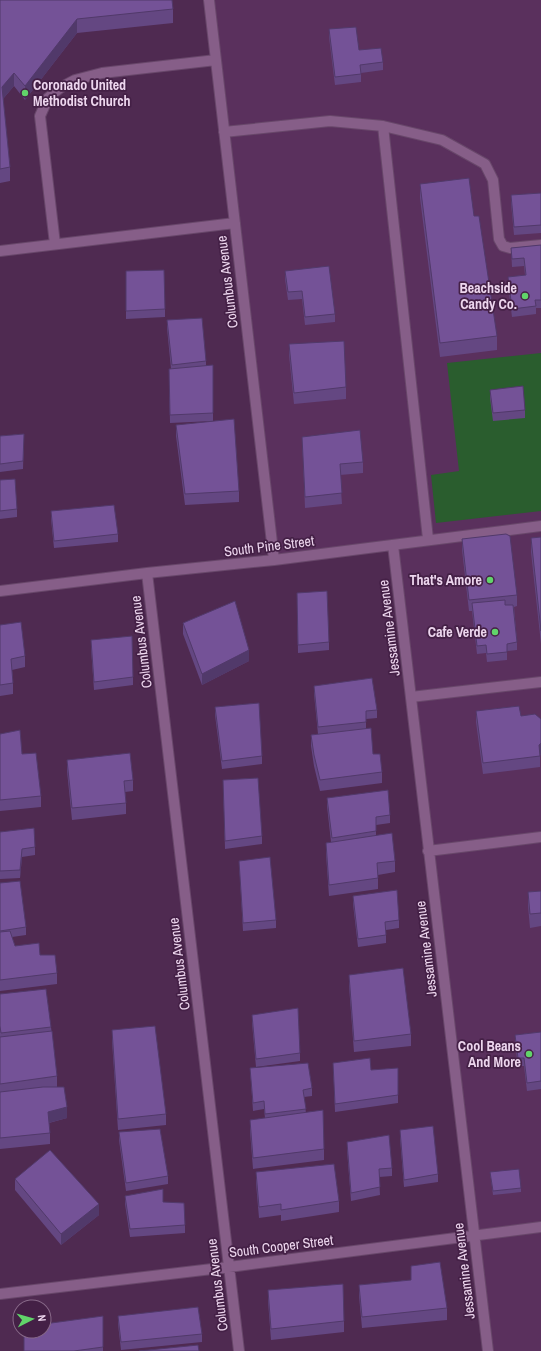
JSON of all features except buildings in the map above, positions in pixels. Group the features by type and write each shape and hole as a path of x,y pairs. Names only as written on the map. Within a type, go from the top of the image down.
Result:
{"street":[{"name":"Columbus Avenue","path":"209,0 274,560"},
{"path":"55,244 40,116 48,98 60,88 75,80 102,73 216,60"},
{"path":"224,132 330,121 383,126 442,140 485,164 493,180 499,239 503,246 510,248 541,245"},
{"path":"383,126 428,540"},
{"path":"0,251 235,223"},
{"name":"South Pine Street","path":"0,591 147,573 274,560 541,526"},
{"name":"Jessamine Avenue","path":"393,544 473,1235 488,1351"},
{"name":"Columbus Avenue","path":"147,573 238,1351"},
{"path":"411,697 541,682"},
{"path":"428,851 537,838"},
{"name":"South Cooper Street","path":"0,1294 229,1267 541,1227"}],"shaded area":[{"path":"209,0 541,0 541,1351 488,1351 393,545 274,560"}],"green space":[{"path":"541,353 541,511 436,523 431,475 459,471 447,363"}],"place":[{"name":"Coronado United Methodist Church","path":"25,93"},
{"name":"Beachside Candy Co.","path":"525,296"},
{"name":"That's Amore","path":"490,580"},
{"name":"Cafe Verde","path":"495,632"},
{"name":"Cool Beans And More","path":"529,1054"}]}
